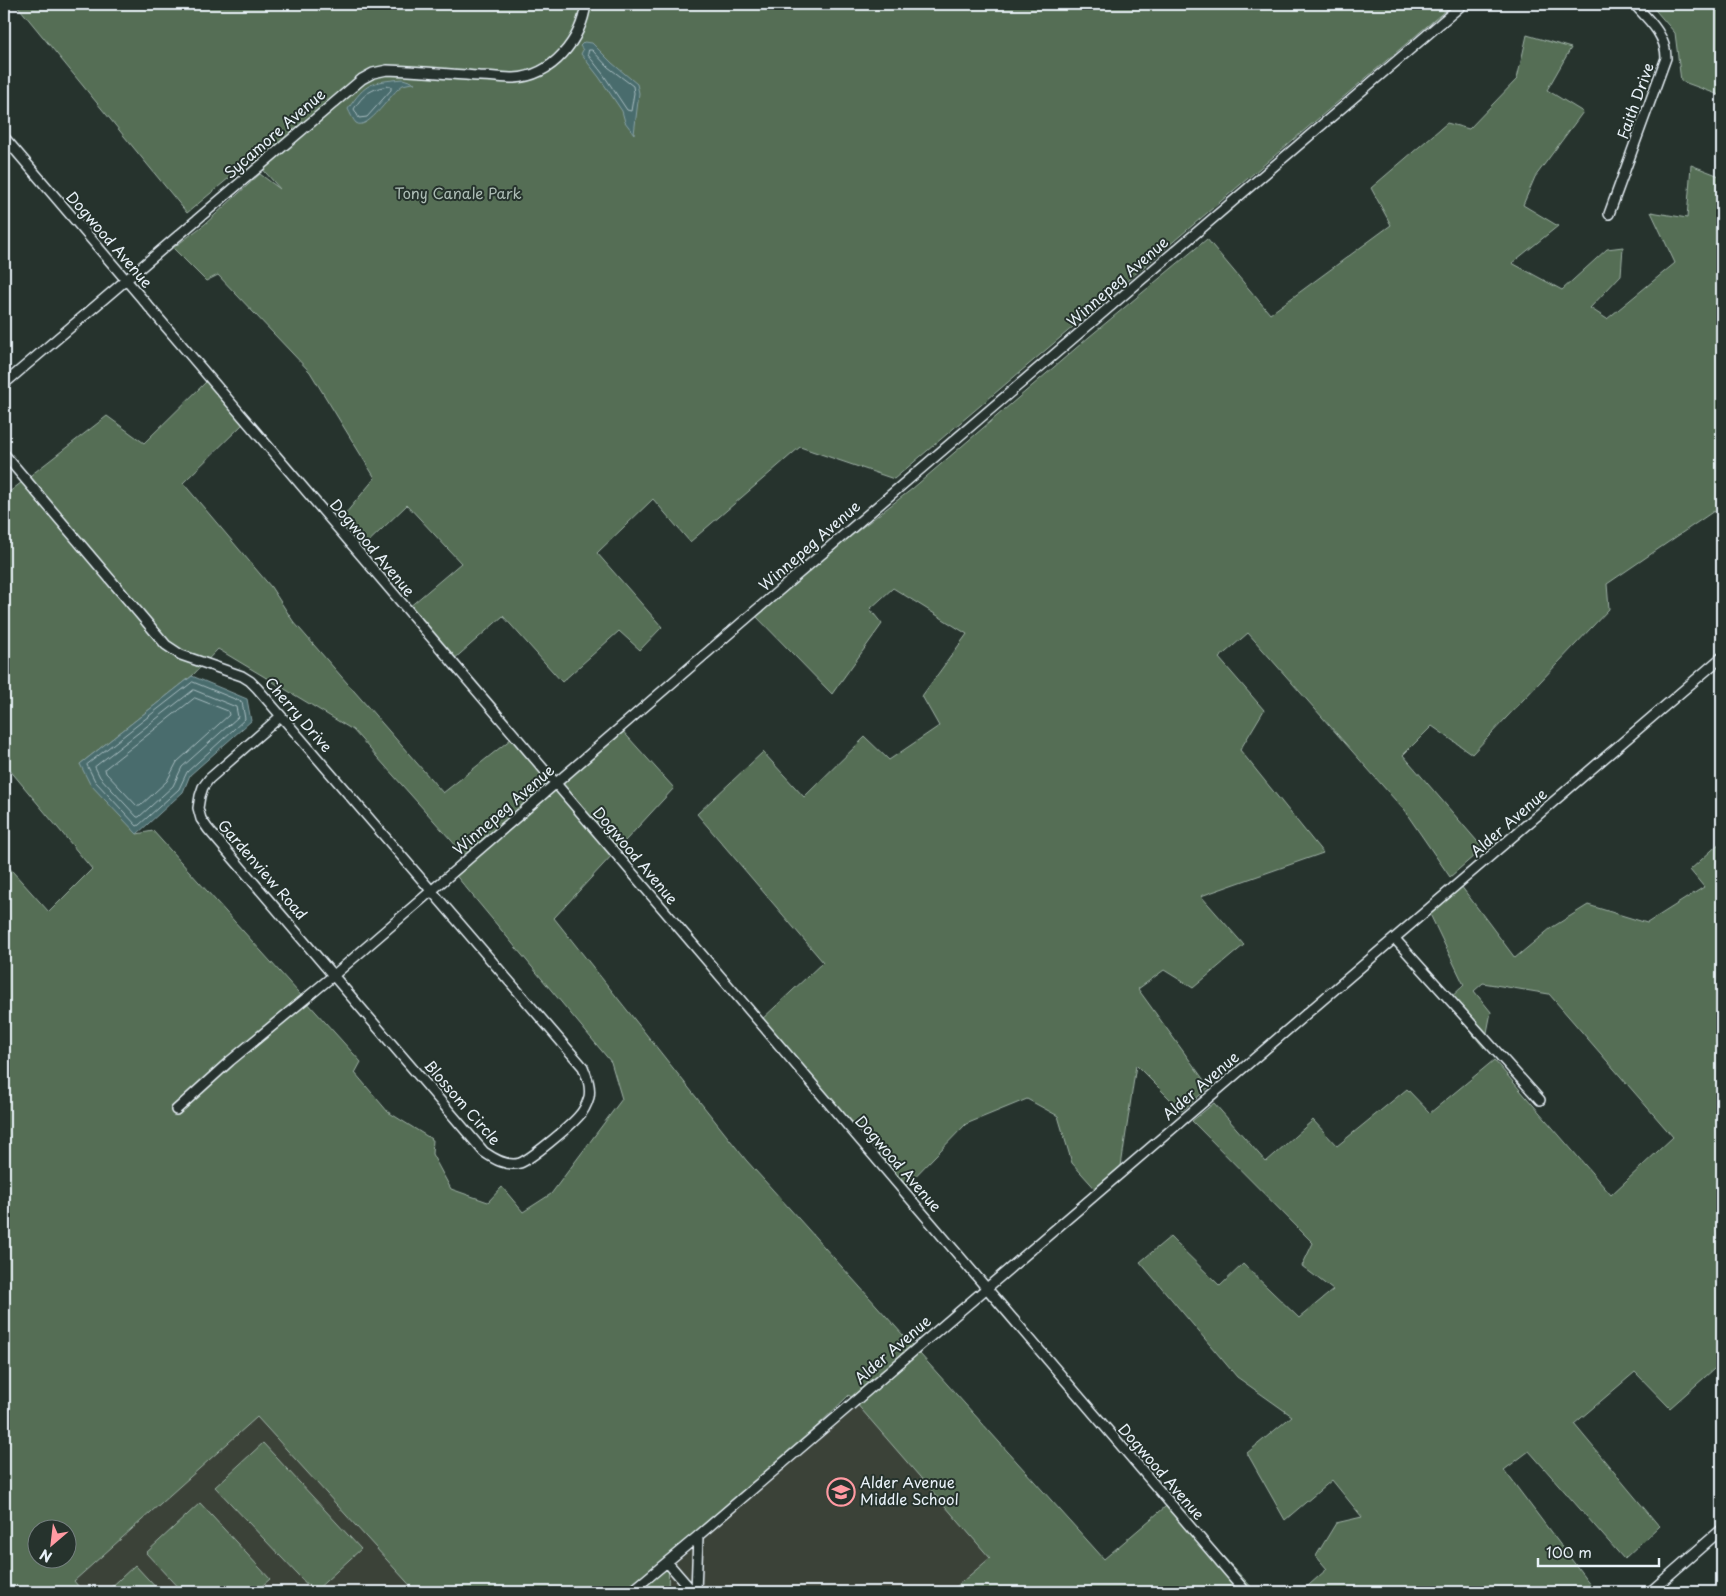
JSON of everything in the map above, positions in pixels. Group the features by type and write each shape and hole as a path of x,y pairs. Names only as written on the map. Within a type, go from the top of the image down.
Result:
{"street":[{"name":"Sycamore Avenue","path":"4,384 362,79 373,73 387,70 515,78 537,72 556,60 573,41 582,22 586,4"},
{"name":"Winnepeg Avenue","path":"176,1110 230,1061 334,975 1463,4"},
{"name":"Faith Drive","path":"1608,214 1666,58 1665,46 1661,35 1634,4"},
{"name":"Dogwood Avenue","path":"4,137 1246,1592"},
{"name":"Cherry Drive","path":"4,454 166,645 181,655 250,681 432,890"},
{"name":"Alder Avenue","path":"631,1592 1722,657"},
{"name":"Gardenview Road","path":"282,716 209,779 200,796 198,808 201,819 208,828 334,975"},
{"name":"Blossom Circle","path":"334,975 484,1152 492,1158 508,1164 519,1163 532,1156 576,1119 584,1110 589,1098 589,1083 582,1067 432,890"},
{"path":"1395,939 1540,1100"},
{"path":"1650,1592 1722,1529"},
{"path":"696,1592 698,1536"},
{"path":"666,1562 692,1592"}],"shaded area":[{"name":"Alder Avenue Middle School","path":"855,1401 1036,1484 1104,1559 1172,1501 1242,1592 631,1592"},
{"path":"261,1407 423,1592 83,1592 74,1581"}],"green space":[{"name":"Tony Canale Park","path":"16,4 1453,4 894,479 800,447 690,542 653,499 597,553 662,627 640,650 619,631 562,682 503,616 452,661 408,608 461,563 407,505 359,551 336,525 375,478 310,372 218,275 206,281 173,248 205,224 260,174 280,189 253,158 187,213"},
{"path":"1650,4 1722,4 1722,96 1681,81 1675,33"},
{"path":"1527,35 1571,48 1547,90 1583,112 1535,177 1523,205 1558,226 1512,263 1562,290 1607,249 1623,247 1621,275 1590,308 1607,319 1675,263 1651,212 1687,218 1691,165 1722,177 1722,521 1714,511 1607,584 1609,609 1472,754 1432,726 1403,755 1483,848 1450,877 1404,810 1248,633 1219,658 1264,710 1240,750 1323,853 1201,896 1244,945 1193,988 1164,970 1138,989 1209,1087 1182,1111 1136,1065 1120,1173 1099,1193 1072,1163 1058,1116 1027,1099 966,1124 903,1189 760,1021 823,962 697,814 763,752 804,797 865,737 889,760 939,726 922,696 967,634 893,588 870,609 882,624 832,694 752,612 912,489 1089,337 1207,239 1270,314 1391,225 1371,188 1447,123 1469,129 1517,79"},
{"path":"210,378 247,420 183,483 271,587 293,621 443,793 516,735 556,781 619,727 674,788 554,918 746,1160 1104,1559 1172,1501 1256,1592 950,1592 990,1558 849,1395 759,1483 669,1558 668,1592 416,1592 257,1417 74,1581 83,1592 4,1592 4,862 49,912 92,869 4,763 4,496 107,416 144,443","holes":["218,649 353,730 467,858 453,872 611,1062 622,1099 551,1194 523,1212 502,1187 488,1202 451,1189 432,1154 433,1140 388,1112 355,1073 361,1062 153,831 137,834 80,764 192,676"]},
{"path":"1722,841 1722,1191 1718,1193 1722,1198 1722,1362 1670,1408 1635,1372 1574,1424 1659,1526 1624,1559 1529,1451 1504,1470 1596,1592 1301,1592 1327,1569 1316,1556 1336,1523 1362,1517 1332,1480 1285,1520 1247,1453 1292,1416 1237,1377 1140,1262 1170,1237 1220,1286 1243,1264 1299,1318 1333,1290 1302,1266 1313,1243 1192,1121 1214,1103 1266,1162 1313,1120 1337,1146 1407,1089 1430,1113 1494,1060 1611,1195 1673,1137 1549,994 1483,983 1474,991 1491,1012 1484,1048 1446,1002 1464,985 1428,910 1458,882 1515,958 1551,928 1588,905 1647,923 1704,887 1690,870"},
{"path":"263,1443 361,1549 314,1592 215,1487"},
{"path":"200,1503 270,1579 255,1592 182,1592 146,1553"},
{"path":"135,1565 160,1592 106,1592"}],"water":[{"path":"584,42 592,43 637,84 639,93 634,134 625,122 622,111 581,54 583,50 580,46"},
{"path":"403,79 415,83 403,85 398,89 367,122 356,123 348,109 365,88 384,81"},
{"path":"192,676 247,699 251,721 190,775 183,792 137,834 90,784 80,764"}],"place":[{"name":"Alder Avenue Middle School","path":"841,1492"}]}
